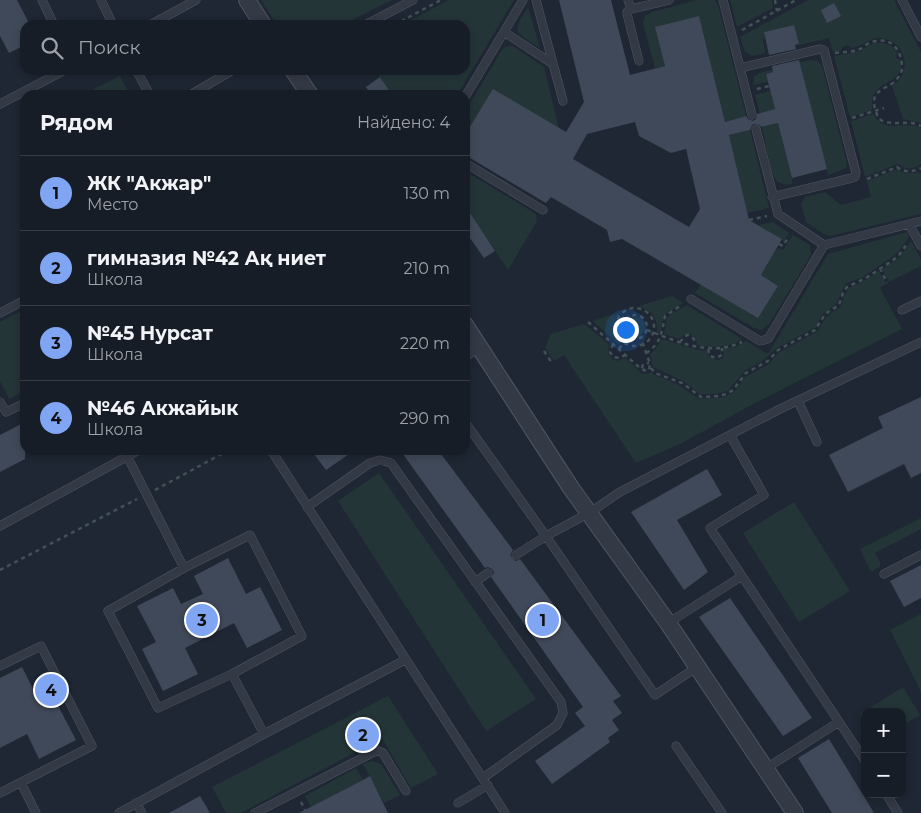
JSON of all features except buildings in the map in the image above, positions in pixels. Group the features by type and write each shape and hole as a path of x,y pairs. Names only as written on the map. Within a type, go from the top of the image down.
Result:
{"street":[{"path":"247,0 260,20"},
{"path":"296,75 307,90"},
{"path":"470,332 589,513 668,623 795,813"}],"lane":[{"path":"42,0 52,20"},
{"path":"100,0 110,20"},
{"path":"159,20 196,0"},
{"path":"375,20 413,0"},
{"path":"469,90 523,0"},
{"path":"536,0 562,101"},
{"path":"628,0 631,10"},
{"path":"639,61 627,12 669,0"},
{"path":"723,0 752,115"},
{"path":"902,0 921,37"},
{"path":"504,32 553,64"},
{"path":"740,68 820,49 824,50 856,173 855,177 852,178 772,197"},
{"path":"27,90 55,75"},
{"path":"139,75 147,90"},
{"path":"199,90 224,75"},
{"path":"0,104 20,94"},
{"path":"756,129 772,197 778,213 824,245 911,228 921,221"},
{"path":"470,166 543,210"},
{"path":"911,228 921,246"},
{"path":"688,301 760,341 768,339 824,245"},
{"path":"902,310 921,301"},
{"path":"0,313 20,303"},
{"path":"516,555 546,536 589,513 620,492 798,401 921,342"},
{"path":"470,354 480,347"},
{"path":"798,401 817,442"},
{"path":"0,402 6,412 20,405"},
{"path":"470,429 655,695 697,666"},
{"path":"730,435 764,495 710,528 861,755"},
{"path":"274,455 405,660 506,813"},
{"path":"0,526 127,456 184,568"},
{"path":"307,507 370,463 380,460 390,463 561,702 564,713 557,725 483,778"},
{"path":"250,535 302,636 232,674 158,708 108,612 184,568 250,535"},
{"path":"884,574 921,555"},
{"path":"476,582 488,573"},
{"path":"668,623 742,576"},
{"path":"0,666 41,646 92,746 0,793"},
{"path":"119,813 405,660"},
{"path":"232,674 264,734"},
{"path":"765,769 839,722"},
{"path":"676,746 722,813"},
{"path":"255,813 374,752 382,753 406,791"},
{"path":"21,782 36,813"},
{"path":"458,803 488,785"},
{"path":"889,798 898,813"},
{"path":"136,803 142,813"}],"path":[{"path":"403,20 441,0"},
{"path":"775,0 777,11"},
{"path":"732,36 796,0"},
{"path":"826,55 859,49 873,41 884,40 896,46 901,55 902,70 894,82 882,88 875,96 875,111 883,122 912,122 921,126"},
{"path":"843,121 884,108"},
{"path":"852,178 866,179 898,167 904,171 921,168"},
{"path":"749,220 778,213"},
{"path":"779,244 783,246 796,227"},
{"path":"650,368 656,373 682,383 701,397 720,396 728,393 733,390 746,373 768,361 778,350 815,330 825,314 839,305 847,287 866,278 906,247 911,228"},
{"path":"880,268 888,283"},
{"path":"646,353 653,349 662,336 665,316 688,301"},
{"path":"634,314 638,308"},
{"path":"638,308 646,311 652,317 654,333 650,340 635,346 624,342 618,335 616,327 623,313 630,309 638,308"},
{"path":"630,309 634,314"},
{"path":"623,313 628,316"},
{"path":"634,314 640,315 646,320 647,330 640,338 636,339 628,337 622,326 628,316 634,314"},
{"path":"646,320 652,317"},
{"path":"588,322 643,369 646,371 650,368"},
{"path":"616,327 622,326"},
{"path":"647,330 694,347 708,349 722,348 741,343 748,334"},
{"path":"680,342 685,336 692,336 694,347"},
{"path":"619,349 628,337"},
{"path":"640,338 650,368"},
{"path":"613,344 610,352 613,357 620,358 626,355"},
{"path":"708,349 710,356 716,358 722,356 722,348"},
{"path":"544,351 552,363"},
{"path":"643,369 643,364 647,362 650,364"},
{"path":"0,570 219,455"},
{"path":"299,799 305,810"}],"shaded area":[{"path":"261,0 392,0 352,20 274,20"},
{"path":"449,0 514,0 470,73 470,20 411,20"},
{"path":"697,0 715,0 718,5 746,116 725,122 699,16 656,27 665,66 655,68 643,23 645,16 652,12"},
{"path":"730,0 772,0 773,8 737,27"},
{"path":"808,0 894,0 921,52 921,123 903,119 892,86 903,73 905,66 904,58 896,45 889,40 876,38 859,46 851,48 848,45 843,47 841,51 833,52 829,38 799,45 793,25 764,32 765,53 753,56 745,52 740,37"},
{"path":"528,7 540,48 520,35 518,31 519,22"},
{"path":"874,43 885,43 894,48 898,53 896,58 901,60 901,67 896,77 878,89 874,94 872,110 850,117 834,56 861,51"},
{"path":"513,46 544,67 559,129 470,135 470,104 505,47"},
{"path":"810,60 818,61 822,66 847,163 846,168 828,175 800,65 766,74 768,82 753,85 754,77 759,73"},
{"path":"378,75 469,75 460,90 389,90"},
{"path":"120,76 127,90 92,90"},
{"path":"770,91 775,109 760,113 755,95"},
{"path":"873,114 885,125 916,126 921,128 921,164 909,168 898,164 865,177 851,121"},
{"path":"778,123 792,184 777,181 768,156 762,127"},
{"path":"750,130 769,208 747,213 729,135"},
{"path":"897,169 904,173 917,172 921,174 921,214 830,236 806,222 801,204 805,197 825,192 841,205 871,197 867,181"},
{"path":"470,174 536,214 537,221 508,270 470,213"},
{"path":"773,222 789,233 783,242 782,239 758,225"},
{"path":"907,232 909,236 895,255 863,277 847,283 837,303 821,316 816,327 775,349 764,360 746,370 727,391 716,394 700,394 685,382 653,367 650,354 662,339 707,351 710,358 718,360 723,358 724,349 735,347 746,341 768,354 828,254"},
{"path":"793,235 810,245 811,255 769,324 762,330 754,328 695,293 701,284 758,318 778,286 761,275 777,248 783,250"},
{"path":"911,241 921,259 921,266 889,282 882,269 899,258"},
{"path":"879,271 886,284 880,288 902,329 757,402 680,444 636,463 564,355 554,361 545,348 551,334 584,324 610,345 609,354 616,361 626,358 641,373 647,374 652,372 679,385 700,399 724,397 735,391 745,377 769,364 778,353 818,331 824,320 841,307 844,296 849,288"},
{"path":"672,296 683,303 664,315 660,333 657,331 653,315 639,306"},
{"path":"687,305 742,339 727,346 708,347 697,345 696,339 690,334 684,335 679,339 664,334 667,317"},
{"path":"20,312 20,394 9,399 0,381 0,322"},
{"path":"621,312 616,320 615,327 616,334 621,342 619,345 593,321"},
{"path":"635,317 642,320 645,327 642,334 635,337 628,334 625,327 628,320"},
{"path":"379,473 536,699 486,731 338,501"},
{"path":"794,502 850,591 799,622 743,533"},
{"path":"921,518 921,529 875,553 880,562 880,567 871,572 860,549"},
{"path":"921,614 921,692 890,630"},
{"path":"903,687 920,715 906,724 906,708 870,708"},
{"path":"388,696 438,774 411,788 382,738 241,813 226,813 212,787"},
{"path":"372,761 381,764 400,795 384,803 363,764"},
{"path":"356,768 363,780 311,807 305,796"}],"place":[{"name":"№45 Нурсат","path":"202,620"},
{"name":"ЖК \"Акжар\"","path":"543,620"},
{"name":"№46 Акжайык","path":"51,690"},
{"name":"гимназия №42 Ақ ниет","path":"363,735"}]}
